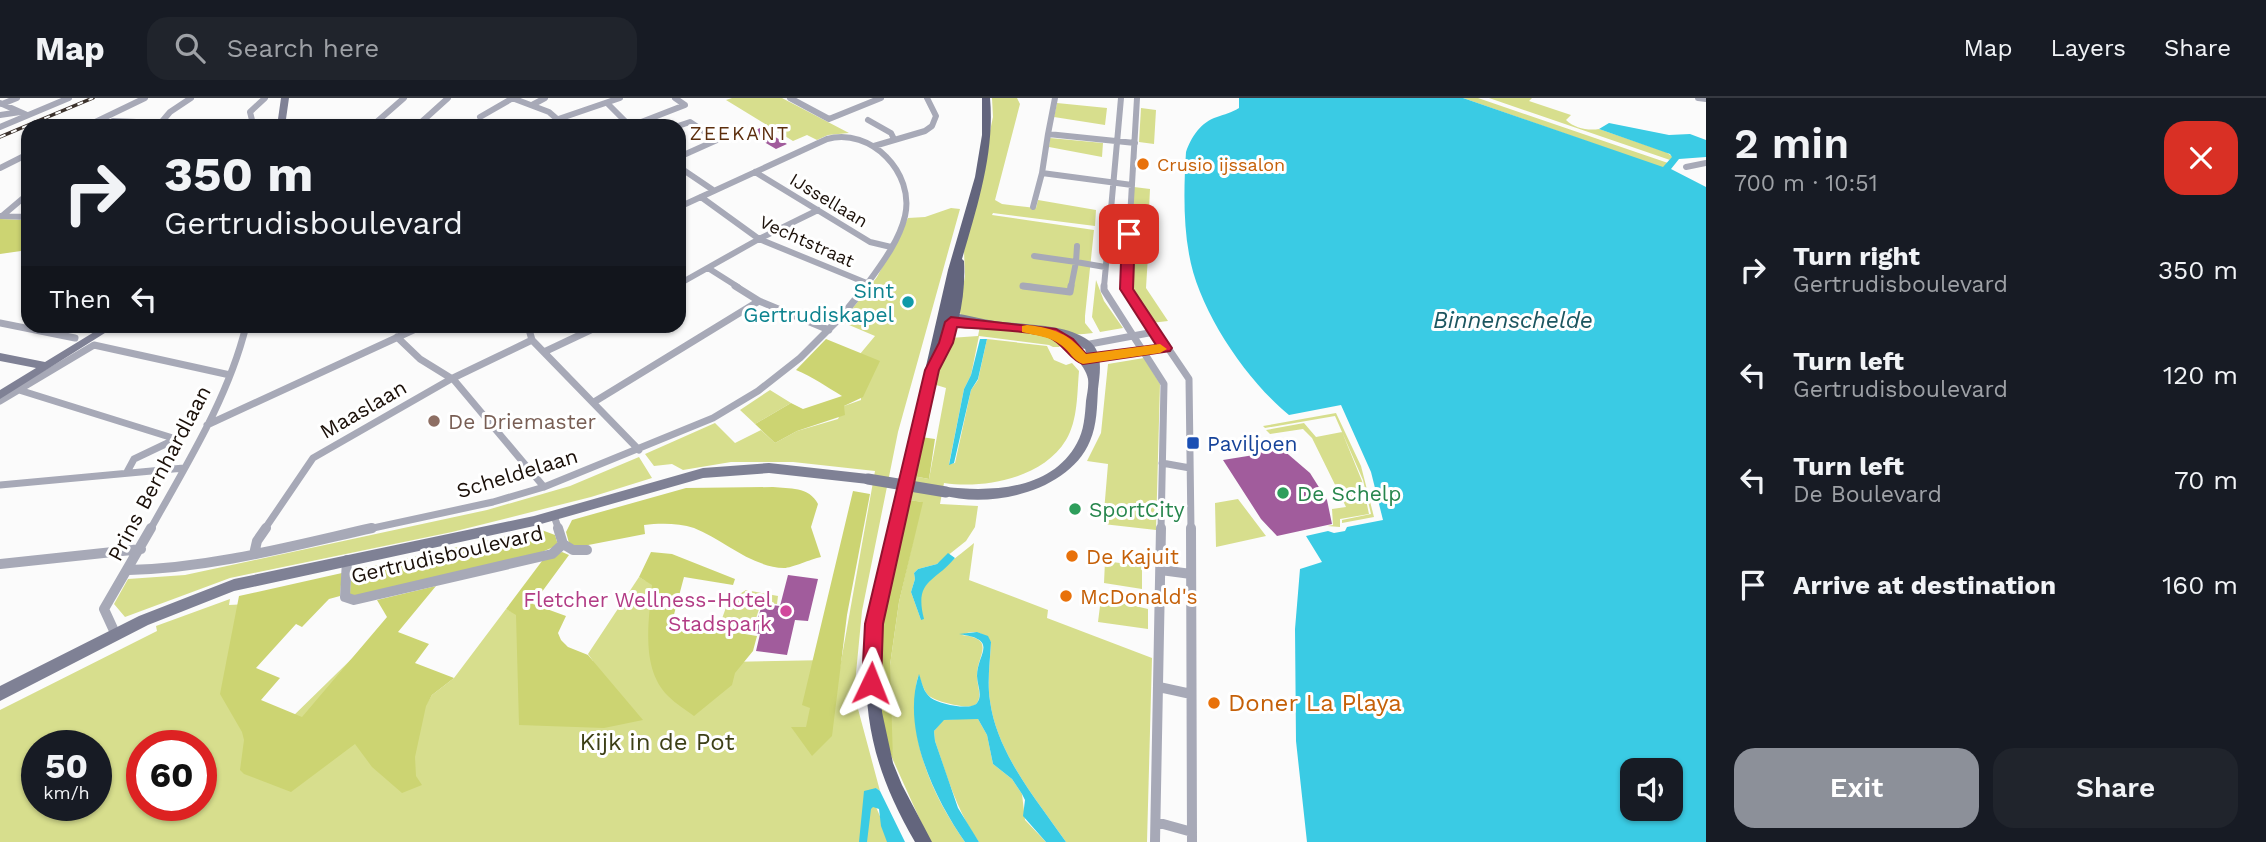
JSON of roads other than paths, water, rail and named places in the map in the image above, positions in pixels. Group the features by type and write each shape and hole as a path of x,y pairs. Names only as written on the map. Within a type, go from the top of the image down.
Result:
{"main road":[{"path":"924,842 888,773 876,735 871,683 874,624 932,370 946,343 949,319 960,279 958,257 985,150 989,116 986,98"}],"street":[{"path":"1,103 17,98"},
{"path":"0,127 69,98"},
{"path":"102,119 145,98"},
{"path":"164,119 191,98"},
{"path":"252,119 250,112 265,98"},
{"path":"282,119 285,98"},
{"path":"380,119 404,98"},
{"path":"425,119 448,98"},
{"path":"480,117 513,98 557,119 620,98"},
{"path":"532,105 545,98"},
{"path":"648,119 685,105 675,98"},
{"path":"790,98 829,119 881,98"},
{"path":"686,204 834,136 853,136 874,146 919,134 932,126 936,116 927,98"},
{"path":"1033,207 1055,98"},
{"path":"1138,98 1126,289 1189,379 1192,837 1156,822"},
{"path":"1698,98 1706,99"},
{"path":"1137,107 1120,102 1112,141 1112,182 1104,290 1164,384 1156,842"},
{"path":"1,103 27,116"},
{"path":"607,103 623,119"},
{"path":"0,114 7,116 20,112"},
{"path":"868,120 891,133 894,139"},
{"path":"686,123 690,122 717,140 686,154"},
{"path":"1048,134 1135,143"},
{"name":"Scheldelaan","path":"129,570 165,569 254,554 493,502 544,487 639,450 736,406 785,371 829,330 869,284 891,247 905,217 907,199 905,188 890,161 874,146"},
{"path":"0,168 21,158"},
{"path":"1686,167 1706,163"},
{"path":"686,172 713,190"},
{"name":"IJssellaan","path":"755,172 870,242 891,247"},
{"path":"1042,173 1132,184"},
{"name":"Vechtstraat","path":"701,197 759,239 869,284"},
{"path":"1,216 21,200"},
{"path":"686,280 818,210"},
{"path":"1,216 21,217"},
{"path":"1109,227 1129,230"},
{"path":"1023,286 1070,292 1077,246"},
{"path":"1034,256 1105,267"},
{"path":"708,268 759,301 829,330"},
{"path":"594,402 759,301"},
{"path":"949,319 1068,335 1086,343 1096,359"},
{"path":"0,323 21,327"},
{"path":"1051,332 1073,347 1094,379"},
{"path":"1073,347 1154,332"},
{"path":"50,333 75,338"},
{"path":"0,395 100,333"},
{"name":"Prins Bernhardlaan","path":"115,633 104,609 141,549 206,425 230,375 245,333"},
{"path":"206,425 405,333"},
{"path":"530,333 532,340 639,450"},
{"path":"544,352 584,333"},
{"path":"397,337 420,359 451,379 544,487"},
{"name":"Maaslaan","path":"254,554 257,541 313,458 451,379 532,340"},
{"path":"0,401 94,345 230,375"},
{"path":"1083,360 1167,350"},
{"path":"0,357 46,366"},
{"name":"Gertrudisboulevard","path":"0,694 115,633 186,601 234,585 554,516 681,478 713,472 769,468 868,479 946,492 1003,493 1041,482 1058,472 1082,447 1088,430 1096,359"},
{"path":"0,364 24,368 35,373"},
{"path":"19,390 176,439 134,459 128,472"},
{"path":"1162,463 1190,468"},
{"path":"0,485 184,468"},
{"name":"Gertrudisboulevard","path":"347,560 345,597 354,600 552,554 563,544 554,516"},
{"path":"563,544 573,550 587,550"},
{"path":"0,564 141,549"},
{"path":"1161,570 1191,574"},
{"path":"1159,687 1191,694"}],"water":[{"name":"Binnenschelde","path":"1239,98 1463,98 1663,167 1672,157 1670,154 1599,129 1609,123 1669,135 1690,134 1706,140 1706,157 1679,159 1671,169 1706,187 1706,842 1307,842 1296,741 1295,629 1300,569 1322,562 1306,536 1328,531 1345,531 1347,527 1383,520 1371,472 1341,405 1289,415 1240,363 1202,297 1189,254 1186,229 1186,152 1201,126 1211,119 1239,108"},
{"path":"980,339 987,339 978,379 971,390 954,463 949,465 964,389 971,375"},
{"path":"948,553 955,558 924,589 924,619 921,620 911,592 914,573 918,569 937,564"},
{"path":"977,632 988,636 991,642 989,694 994,721 1009,758 1066,842 1046,842 1023,816 1025,800 1012,779 993,764 987,735 978,719 944,720 934,731 958,808 979,842 965,842 932,784 917,739 914,717 919,674 926,693 935,700 961,707 977,703 980,693 977,676 983,644 972,637 959,634"},
{"path":"876,788 880,791 905,842 887,842 879,809 873,807 867,842 859,842 864,791"}],"railway":[{"path":"43,119 93,98"},
{"path":"0,137 21,128"}],"place":[{"name":"Crusio ijssalon","path":"1143,164"},
{"name":"Sint Gertrudiskapel","path":"908,302"},
{"name":"De Driemaster","path":"434,421"},
{"name":"Paviljoen","path":"1193,443"},
{"name":"De Schelp","path":"1283,493"},
{"name":"SportCity","path":"1075,509"},
{"name":"De Kajuit","path":"1072,556"},
{"name":"McDonald's","path":"1066,596"},
{"name":"Fletcher Wellness-Hotel Stadspark","path":"786,611"},
{"name":"Doner La Playa","path":"1214,703"}],"district":[{"name":"ZEEKANT","path":"740,133"}],"park label":[{"name":"Kijk in de Pot","path":"657,742"}]}
